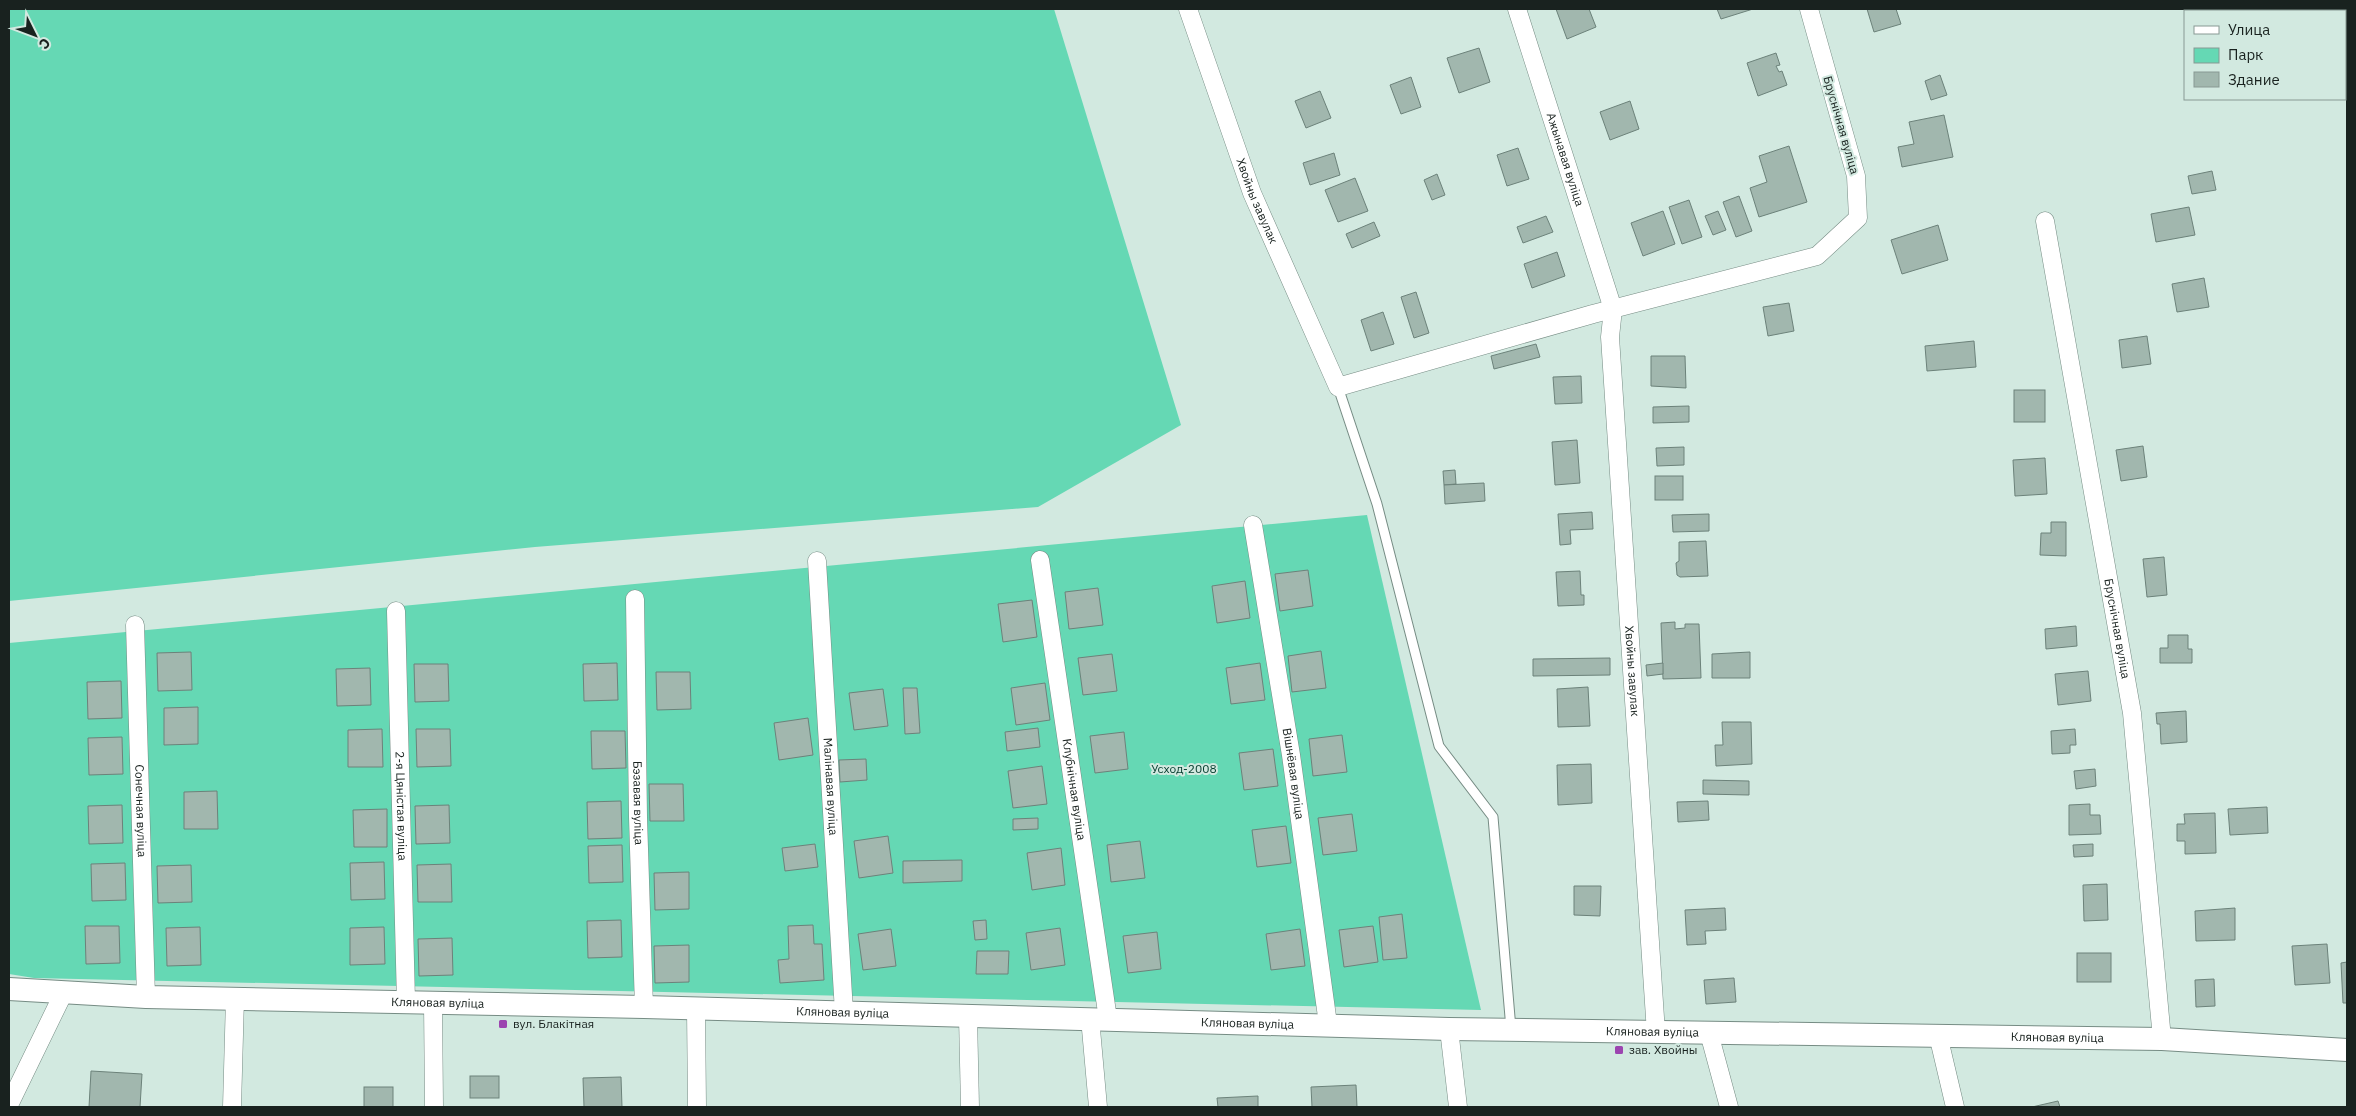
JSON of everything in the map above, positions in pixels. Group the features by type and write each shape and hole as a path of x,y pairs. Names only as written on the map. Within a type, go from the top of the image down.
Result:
{"street":[{"name":"Хвойны завулак","path":"1188,9 1252,193 1338,387"},
{"name":"Ажынавая вуліца","path":"1517,9 1613,309"},
{"name":"Бруснічная вуліца","path":"1613,309 1817,256 1858,218 1856,176 1808,9"},
{"name":"Бруснічная вуліца","path":"2045,221 2132,713 2162,1039"},
{"name":"Хвойны завулак","path":"1613,309 1610,337 1656,1033"},
{"path":"1338,387 1613,309"},
{"name":"Вішнёвая вуліца","path":"1253,525 1290,755 1328,1024"},
{"name":"Клубнічная вуліца","path":"1040,560 1099,1019 1098,1107"},
{"name":"Малінавая вуліца","path":"817,561 844,1012"},
{"name":"Бэзавая вуліца","path":"635,599 638,817 644,1007"},
{"name":"2-я Цяністая вуліца","path":"396,611 406,1001"},
{"name":"Сонечная вуліца","path":"135,625 146,997"},
{"name":"Кляновая вуліца","path":"9,989 63,994 146,997 406,1001 1328,1024 1448,1029 2162,1039 2347,1050"},
{"path":"9,1105 63,994"},
{"path":"232,1107 235,998"},
{"path":"433,1002 434,1107"},
{"path":"696,1009 696,1107"},
{"path":"968,1016 970,1107"},
{"path":"1448,1029 1458,1107"},
{"path":"1709,1033 1729,1107"},
{"path":"1938,1035 1955,1107"}],"lane":[{"path":"1338,387 1377,504 1439,746 1492,818 1512,1030"}],"green space":[{"path":"9,9 1054,9 1181,425 1038,507 535,547 9,601"},
{"name":"Усход-2008","path":"1367,515 1481,1010 34,978 9,974 9,643"}],"building":[{"path":"1556,9 1589,9 1596,27 1567,39"},
{"path":"1717,9 1753,9 1721,19"},
{"path":"1867,9 1896,9 1901,24 1874,32"},
{"path":"1479,48 1490,82 1459,93 1447,58"},
{"path":"1776,53 1780,65 1776,66 1779,72 1782,71 1787,85 1758,96 1747,63"},
{"path":"1940,75 1947,95 1931,100 1925,81"},
{"path":"1411,77 1421,107 1401,114 1390,85"},
{"path":"1320,91 1331,118 1306,128 1295,101"},
{"path":"1630,101 1639,129 1610,140 1600,112"},
{"path":"1944,115 1953,157 1902,167 1898,147 1914,144 1909,122"},
{"path":"1789,146 1807,202 1759,217 1750,188 1767,182 1759,156"},
{"path":"1518,148 1529,179 1507,186 1497,155"},
{"path":"1334,153 1340,175 1310,185 1303,163"},
{"path":"2212,171 2216,190 2192,194 2188,176"},
{"path":"1437,174 1445,195 1432,200 1424,180"},
{"path":"1355,178 1368,211 1338,222 1325,190"},
{"path":"1739,196 1752,231 1736,237 1723,202"},
{"path":"1689,200 1702,237 1682,244 1669,207"},
{"path":"2189,207 2195,235 2156,242 2151,214"},
{"path":"1663,211 1675,244 1643,256 1631,223"},
{"path":"1718,211 1726,230 1713,235 1705,216"},
{"path":"1546,216 1553,232 1523,243 1517,227"},
{"path":"1374,222 1380,236 1352,248 1346,234"},
{"path":"1938,225 1948,260 1902,274 1891,240"},
{"path":"1557,252 1565,276 1532,288 1524,264"},
{"path":"2204,278 2209,307 2177,312 2172,284"},
{"path":"1416,292 1429,333 1414,338 1401,297"},
{"path":"1789,303 1794,331 1768,336 1763,307"},
{"path":"1383,312 1394,344 1371,351 1361,320"},
{"path":"2147,336 2151,364 2122,368 2119,340"},
{"path":"1974,341 1976,367 1927,371 1925,346"},
{"path":"1536,344 1540,357 1494,369 1491,356"},
{"path":"1651,356 1685,356 1686,388 1651,386"},
{"path":"1581,376 1582,403 1555,404 1553,377"},
{"path":"2014,390 2045,390 2045,422 2014,422"},
{"path":"1689,406 1689,422 1653,423 1653,407"},
{"path":"1577,440 1580,483 1555,485 1552,442"},
{"path":"2143,446 2147,477 2121,481 2116,450"},
{"path":"1684,447 1684,465 1657,466 1656,448"},
{"path":"2045,458 2047,494 2015,496 2013,460"},
{"path":"1455,470 1456,484 1444,485 1443,471"},
{"path":"1655,476 1683,476 1683,500 1655,500"},
{"path":"1484,483 1485,501 1445,504 1444,485"},
{"path":"1592,512 1593,529 1570,530 1571,544 1560,545 1558,514"},
{"path":"1709,514 1709,531 1673,532 1672,515"},
{"path":"2051,522 2066,522 2066,556 2040,555 2041,533 2051,533"},
{"path":"1706,541 1708,576 1680,577 1677,575 1676,563 1679,561 1679,542"},
{"path":"2164,557 2167,595 2147,597 2143,559"},
{"path":"1308,570 1313,606 1280,611 1275,574"},
{"path":"1580,571 1581,595 1584,595 1584,605 1558,606 1556,572"},
{"path":"1245,581 1250,618 1217,623 1212,586"},
{"path":"1098,588 1103,625 1069,629 1065,592"},
{"path":"1032,600 1037,637 1003,642 998,604"},
{"path":"1675,622 1675,629 1685,628 1685,624 1699,624 1701,678 1663,679 1661,623"},
{"path":"2076,626 2077,646 2046,649 2045,629"},
{"path":"2168,635 2188,635 2188,649 2192,649 2192,663 2160,663 2160,648 2168,648"},
{"path":"1321,651 1326,688 1292,692 1288,656"},
{"path":"191,652 192,690 158,691 157,653"},
{"path":"1750,652 1750,678 1712,678 1712,654"},
{"path":"1112,654 1117,691 1083,695 1078,658"},
{"path":"1610,658 1610,675 1533,676 1533,659"},
{"path":"617,663 618,700 584,701 583,664"},
{"path":"1260,663 1265,700 1231,704 1226,668"},
{"path":"1663,663 1663,674 1647,676 1646,665"},
{"path":"414,664 448,664 449,701 415,702"},
{"path":"370,668 371,705 337,706 336,669"},
{"path":"2088,671 2091,701 2058,705 2055,674"},
{"path":"656,672 690,672 691,709 657,710"},
{"path":"121,681 122,718 88,719 87,682"},
{"path":"1045,683 1050,720 1016,725 1011,688"},
{"path":"1588,687 1590,726 1558,727 1557,689"},
{"path":"903,688 917,688 920,733 905,734"},
{"path":"883,689 888,726 854,730 849,693"},
{"path":"198,707 198,744 164,745 164,708"},
{"path":"2186,711 2187,742 2161,744 2160,724 2157,724 2156,713"},
{"path":"808,718 813,755 779,760 774,723"},
{"path":"1722,722 1751,722 1752,764 1716,766 1715,745 1723,745"},
{"path":"1038,728 1040,747 1007,751 1005,732"},
{"path":"382,729 383,767 348,767 348,730"},
{"path":"416,729 450,729 451,766 417,767"},
{"path":"2075,729 2076,745 2070,745 2070,753 2052,754 2051,731"},
{"path":"591,731 625,731 626,768 592,769"},
{"path":"1124,732 1128,769 1095,773 1090,736"},
{"path":"1342,735 1347,772 1313,776 1309,739"},
{"path":"122,737 123,774 89,775 88,738"},
{"path":"1273,749 1278,786 1244,790 1239,753"},
{"path":"866,759 867,780 840,782 839,760"},
{"path":"1591,764 1592,803 1558,805 1557,765"},
{"path":"1042,766 1047,804 1013,808 1008,771"},
{"path":"2095,769 2096,786 2076,789 2074,771"},
{"path":"1703,780 1749,781 1749,795 1703,794"},
{"path":"649,784 683,784 684,821 650,821"},
{"path":"217,791 218,829 184,829 184,792"},
{"path":"621,801 622,838 588,839 587,802"},
{"path":"1708,801 1709,820 1678,822 1677,802"},
{"path":"2090,804 2090,815 2100,815 2101,834 2069,835 2069,805"},
{"path":"122,805 123,843 89,844 88,806"},
{"path":"449,805 450,843 416,844 415,806"},
{"path":"2267,807 2268,833 2230,835 2228,809"},
{"path":"387,809 387,847 354,847 353,810"},
{"path":"2215,813 2216,853 2185,854 2185,841 2177,841 2177,824 2185,824 2184,814"},
{"path":"1352,814 1357,851 1323,855 1318,818"},
{"path":"1038,818 1038,829 1013,830 1013,819"},
{"path":"1286,826 1291,863 1257,867 1252,830"},
{"path":"888,836 893,873 859,878 854,841"},
{"path":"1140,841 1145,878 1111,882 1107,845"},
{"path":"815,844 818,867 785,871 782,848"},
{"path":"2093,844 2093,856 2074,857 2073,845"},
{"path":"622,845 623,882 589,883 588,846"},
{"path":"1061,848 1065,885 1032,890 1027,853"},
{"path":"962,860 962,881 903,883 903,861"},
{"path":"384,862 385,899 351,900 350,863"},
{"path":"125,863 126,900 92,901 91,864"},
{"path":"451,864 452,902 418,902 417,865"},
{"path":"191,865 192,902 158,903 157,866"},
{"path":"689,872 689,909 655,910 654,873"},
{"path":"2107,884 2108,920 2084,921 2083,885"},
{"path":"1574,886 1601,886 1600,916 1574,915"},
{"path":"1725,908 1726,930 1705,931 1706,944 1687,945 1685,910"},
{"path":"2235,908 2235,940 2196,941 2195,911"},
{"path":"1402,914 1407,958 1383,960 1379,917"},
{"path":"621,920 622,957 588,958 587,921"},
{"path":"986,920 987,939 975,940 973,921"},
{"path":"813,925 814,944 822,944 824,980 780,983 778,960 789,959 788,926"},
{"path":"85,926 119,926 120,963 86,964"},
{"path":"1373,926 1378,962 1344,967 1339,930"},
{"path":"200,927 201,965 167,966 166,928"},
{"path":"384,927 385,964 350,965 350,928"},
{"path":"1060,928 1065,965 1031,970 1026,933"},
{"path":"891,929 896,966 863,970 858,934"},
{"path":"1300,929 1305,966 1271,970 1266,934"},
{"path":"1157,932 1161,969 1128,973 1123,936"},
{"path":"452,938 453,975 419,976 418,939"},
{"path":"2327,944 2330,983 2295,985 2292,946"},
{"path":"689,945 689,982 655,983 654,946"},
{"path":"977,951 1009,951 1008,974 976,974"},
{"path":"2077,953 2111,953 2111,982 2077,982"},
{"path":"2347,962 2347,1003 2343,1003 2341,963"},
{"path":"1734,978 1736,1002 1706,1004 1704,980"},
{"path":"2214,979 2215,1006 2196,1007 2195,980"},
{"path":"91,1071 142,1074 140,1107 89,1107"},
{"path":"470,1076 499,1076 499,1098 470,1098"},
{"path":"621,1077 622,1107 584,1107 583,1078"},
{"path":"1356,1085 1357,1107 1312,1107 1311,1087"},
{"path":"364,1087 393,1087 393,1107 364,1107"},
{"path":"1258,1096 1258,1107 1218,1107 1217,1098"},
{"path":"2058,1101 2060,1107 2032,1107"}],"place":[{"name":"вул. Блакітная","path":"503,1024"},
{"name":"зав. Хвойны","path":"1619,1050"}]}
